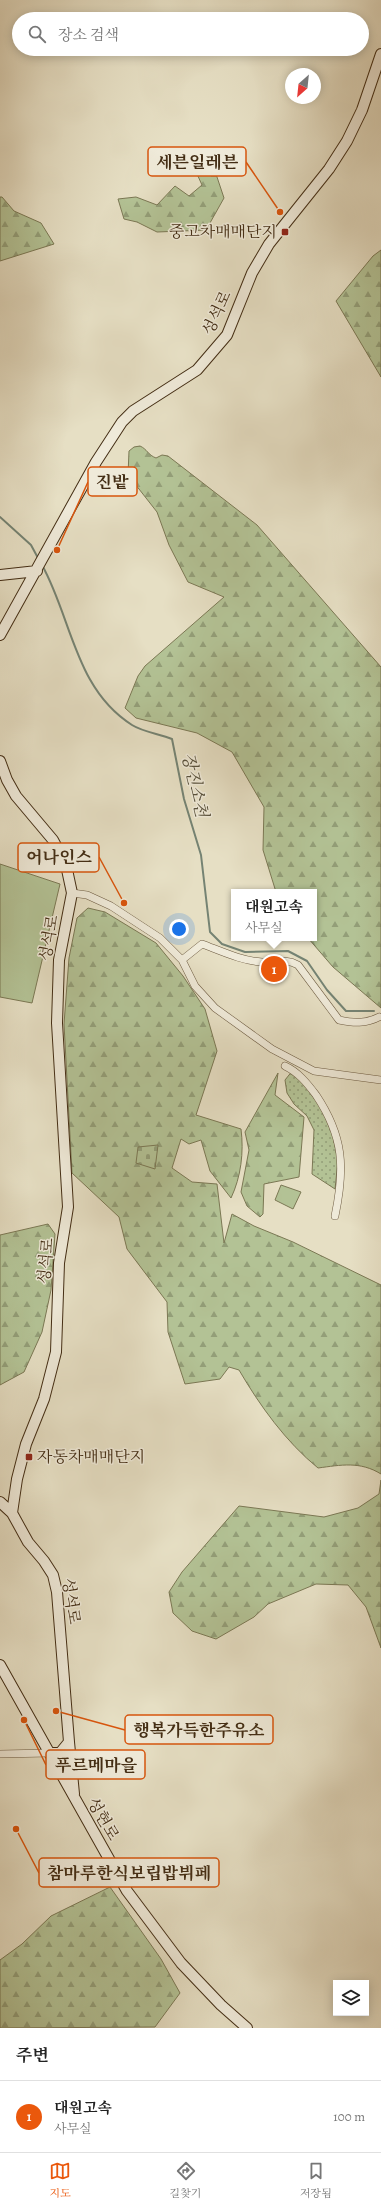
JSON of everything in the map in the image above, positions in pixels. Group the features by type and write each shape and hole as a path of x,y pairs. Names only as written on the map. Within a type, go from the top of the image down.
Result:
{"street":[{"name":"성석로","path":"38,570 96,462 122,422 133,411 197,370 227,335 252,273 268,244 330,169 348,141 362,110 381,54"},
{"path":"0,575 38,570"},
{"path":"0,635 38,570"},
{"name":"성석로","path":"0,761 7,780 16,796 53,840 66,865 72,893 59,960 58,976 57,1023 68,1207 59,1263 56,1352 44,1399 26,1444 17,1479 12,1513 28,1542 44,1560 53,1576 57,1592 75,1800"},
{"path":"72,893 87,895 118,910 160,938 182,960 195,986 215,1008 272,1049 314,1071 381,1080"},
{"path":"182,960 202,944 228,954 261,962 289,960 298,965 339,1020 351,1023 371,1021 379,1017"},
{"path":"285,1066 293,1070 308,1084 323,1107 336,1132 341,1160 341,1184 335,1216"},
{"path":"0,1502 12,1513"},
{"name":"성현로","path":"0,1665 75,1800 132,1897 182,1963 222,2005 247,2028"},
{"path":"0,1754 60,1753 69,1742"}],"green space":[{"path":"192,163 213,165 224,198 206,230 157,232 137,222 124,219 118,199 136,197 157,205 175,186 189,196 202,185"},
{"path":"0,197 2,197 14,211 41,223 54,244 0,261"},
{"path":"381,250 381,377 336,301 373,256"},
{"path":"140,446 156,458 162,455 168,456 257,525 381,667 381,1008 333,967 311,941 317,941 317,889 275,889 263,850 264,807 232,752 197,733 136,718 125,708 138,676 145,666 224,597 188,582 169,545 157,512 128,475 129,451 134,447"},
{"path":"0,864 60,884 32,1003 0,997"},
{"path":"88,908 105,912 156,943 183,976 205,1009 217,1051 196,1115 241,1129 241,1164 237,1182 231,1198 210,1171 201,1140 189,1144 181,1139 172,1168 192,1182 217,1184 224,1243 232,1214 254,1226 293,1242 381,1285 381,1474 366,1467 350,1465 318,1468 295,1447 274,1423 239,1370 229,1367 220,1379 185,1384 168,1332 167,1302 127,1249 119,1217 72,1173 64,1024 69,958 77,918"},
{"path":"293,1070 319,1102 333,1136 338,1161 335,1189 312,1174 314,1130 307,1116 294,1104 287,1093 285,1080"},
{"path":"278,1073 275,1095 304,1117 299,1177 264,1184 263,1214 260,1217 247,1206 241,1192 249,1150 245,1132"},
{"path":"158,1145 155,1169 136,1163 138,1147"},
{"path":"281,1185 301,1192 293,1209 275,1200"},
{"path":"48,1224 55,1234 51,1290 42,1332 24,1372 0,1385 0,1235"},
{"path":"381,1480 381,1648 366,1607 348,1585 316,1584 268,1604 254,1617 216,1639 192,1631 173,1613 169,1592 182,1572 239,1506 324,1517 358,1508 379,1494"},
{"path":"110,1887 161,1959 180,1993 155,2027 0,2028 0,1960 22,1944 51,1916"}],"waterway":[{"name":"장진소천","path":"0,517 31,545 38,558"},
{"name":"장진소천","path":"42,565 61,608 86,673 98,692 113,710 132,725 172,739 184,799 201,855 210,932 222,944 245,952 288,951 307,961 327,990 346,1011 374,1011"}],"place":[{"name":"세븐일레븐","path":"280,212"},
{"name":"중고차매매단지","path":"285,232"},
{"name":"진밭","path":"57,550"},
{"name":"어나인스","path":"124,903"},
{"name":"대원고속","path":"274,969"},
{"name":"자동차매매단지","path":"29,1457"},
{"name":"행복가득한주유소","path":"56,1711"},
{"name":"푸르메마을","path":"24,1720"},
{"name":"참마루한식보립밥뷔페","path":"16,1829"}]}
